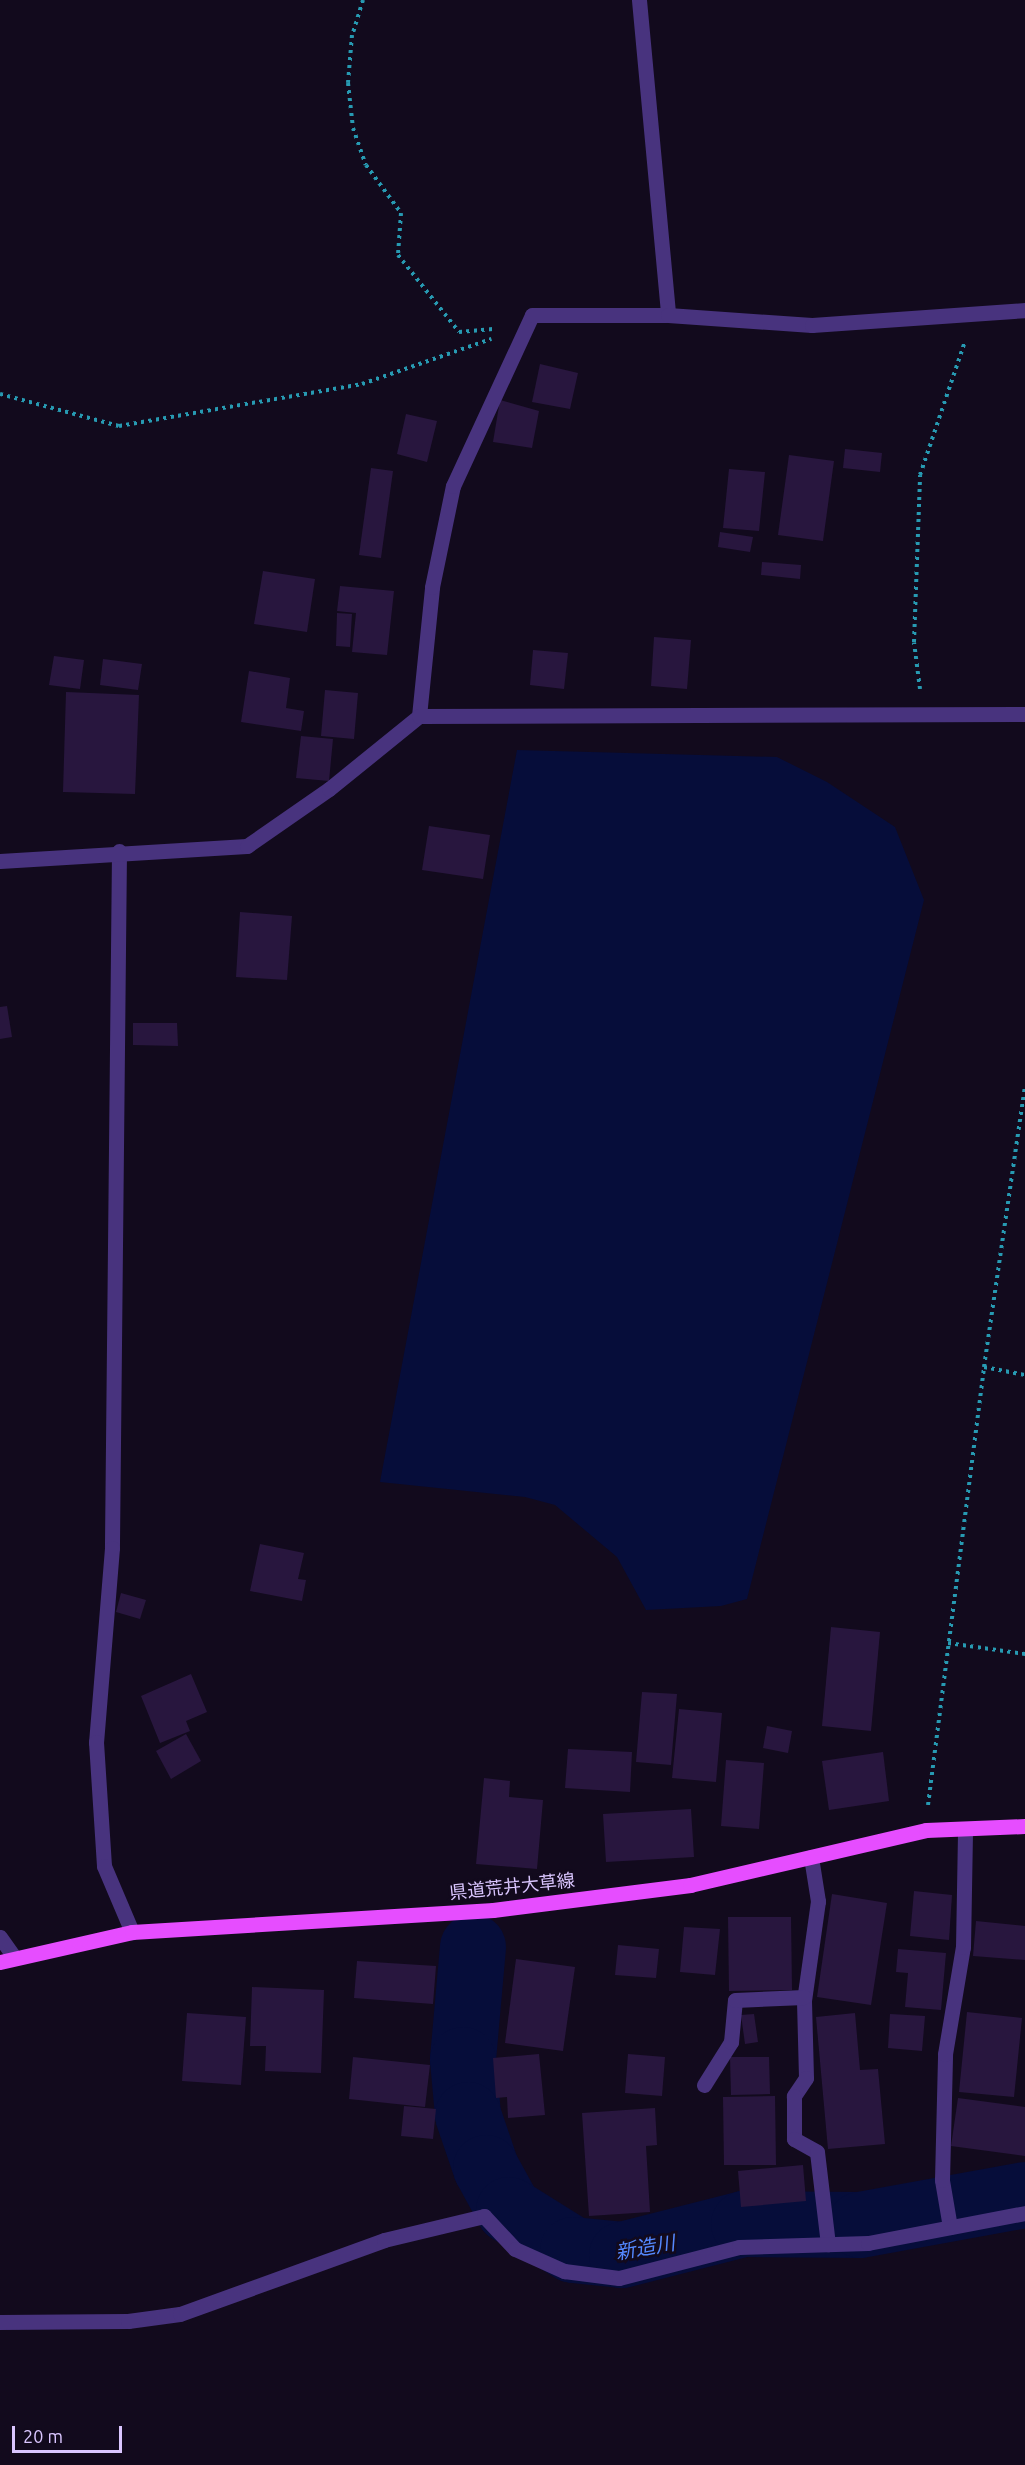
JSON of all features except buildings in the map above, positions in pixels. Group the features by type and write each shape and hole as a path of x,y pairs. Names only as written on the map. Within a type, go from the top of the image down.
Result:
{"main road":[{"name":"県道荒井大草線","path":"7,1960 132,1932 493,1910 690,1885 926,1830 1025,1826"}],"street":[{"path":"639,0 668,315"},
{"path":"419,716 432,587 453,486 532,315 668,315 812,325 1025,310"},
{"path":"0,861 119,851 247,846 329,789 419,716 923,712 1025,714"},
{"path":"119,851 112,1548 96,1742 104,1866 132,1932"},
{"path":"950,2227 942,2180 945,2054 963,1947 965,1829"},
{"path":"811,1857 818,1901 804,1997 806,2078 794,2096 794,2139 817,2152 828,2244"},
{"path":"0,1937 7,1960"},
{"path":"704,2085 731,2042 735,2000 804,1997"},
{"path":"0,2322 128,2321 180,2314 384,2240 484,2216 515,2249 564,2271 619,2278 739,2247 868,2243 1025,2213"}],"path":[{"path":"363,0 352,35 348,83 352,128 366,165 401,213 398,255 459,332 527,326"},
{"path":"923,712 914,642 920,475 975,315"},
{"path":"0,394 119,426 363,384 527,326"},
{"path":"926,1830 984,1367 1025,1087"},
{"path":"984,1367 1025,1375"},
{"path":"948,1643 1025,1654"}],"shaded area":[{"path":"517,750 777,757 827,782 895,827 924,900 747,1599 721,1606 646,1610 617,1557 555,1505 525,1497 380,1482"}],"waterway":[{"name":"新造川","path":"473,1947 463,2060 468,2115 486,2168 509,2210 573,2250 622,2255 744,2224 860,2225 1025,2195"}]}
